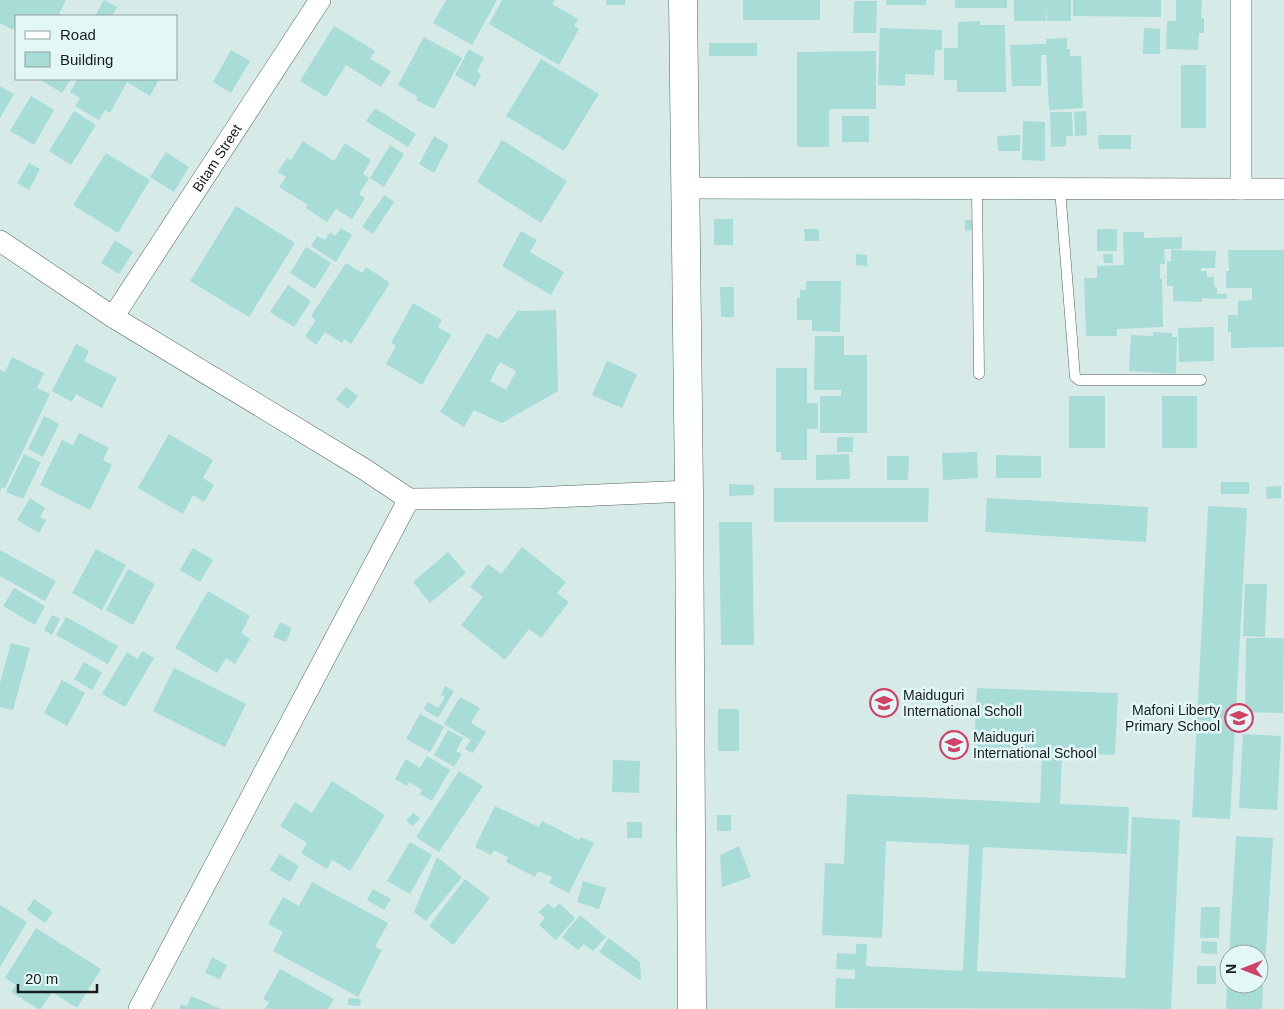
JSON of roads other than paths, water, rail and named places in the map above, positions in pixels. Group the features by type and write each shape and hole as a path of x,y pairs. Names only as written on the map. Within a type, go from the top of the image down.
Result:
{"street":[{"name":"Bitam Street","path":"113,317 320,0"},
{"path":"683,0 689,491 692,1009"},
{"path":"1240,0 1241,190"},
{"path":"684,188 1284,189"},
{"path":"0,241 113,317 364,469 409,499 530,498 689,491"},
{"path":"139,1009 409,499"}],"lane":[{"path":"978,188 979,374"},
{"path":"1060,189 1075,377 1079,380 1201,380"}],"place":[{"name":"Maiduguri International Scholl","path":"884,703"},
{"name":"Mafoni Liberty Primary School","path":"1239,718"},
{"name":"Maiduguri International School","path":"954,745"}]}
